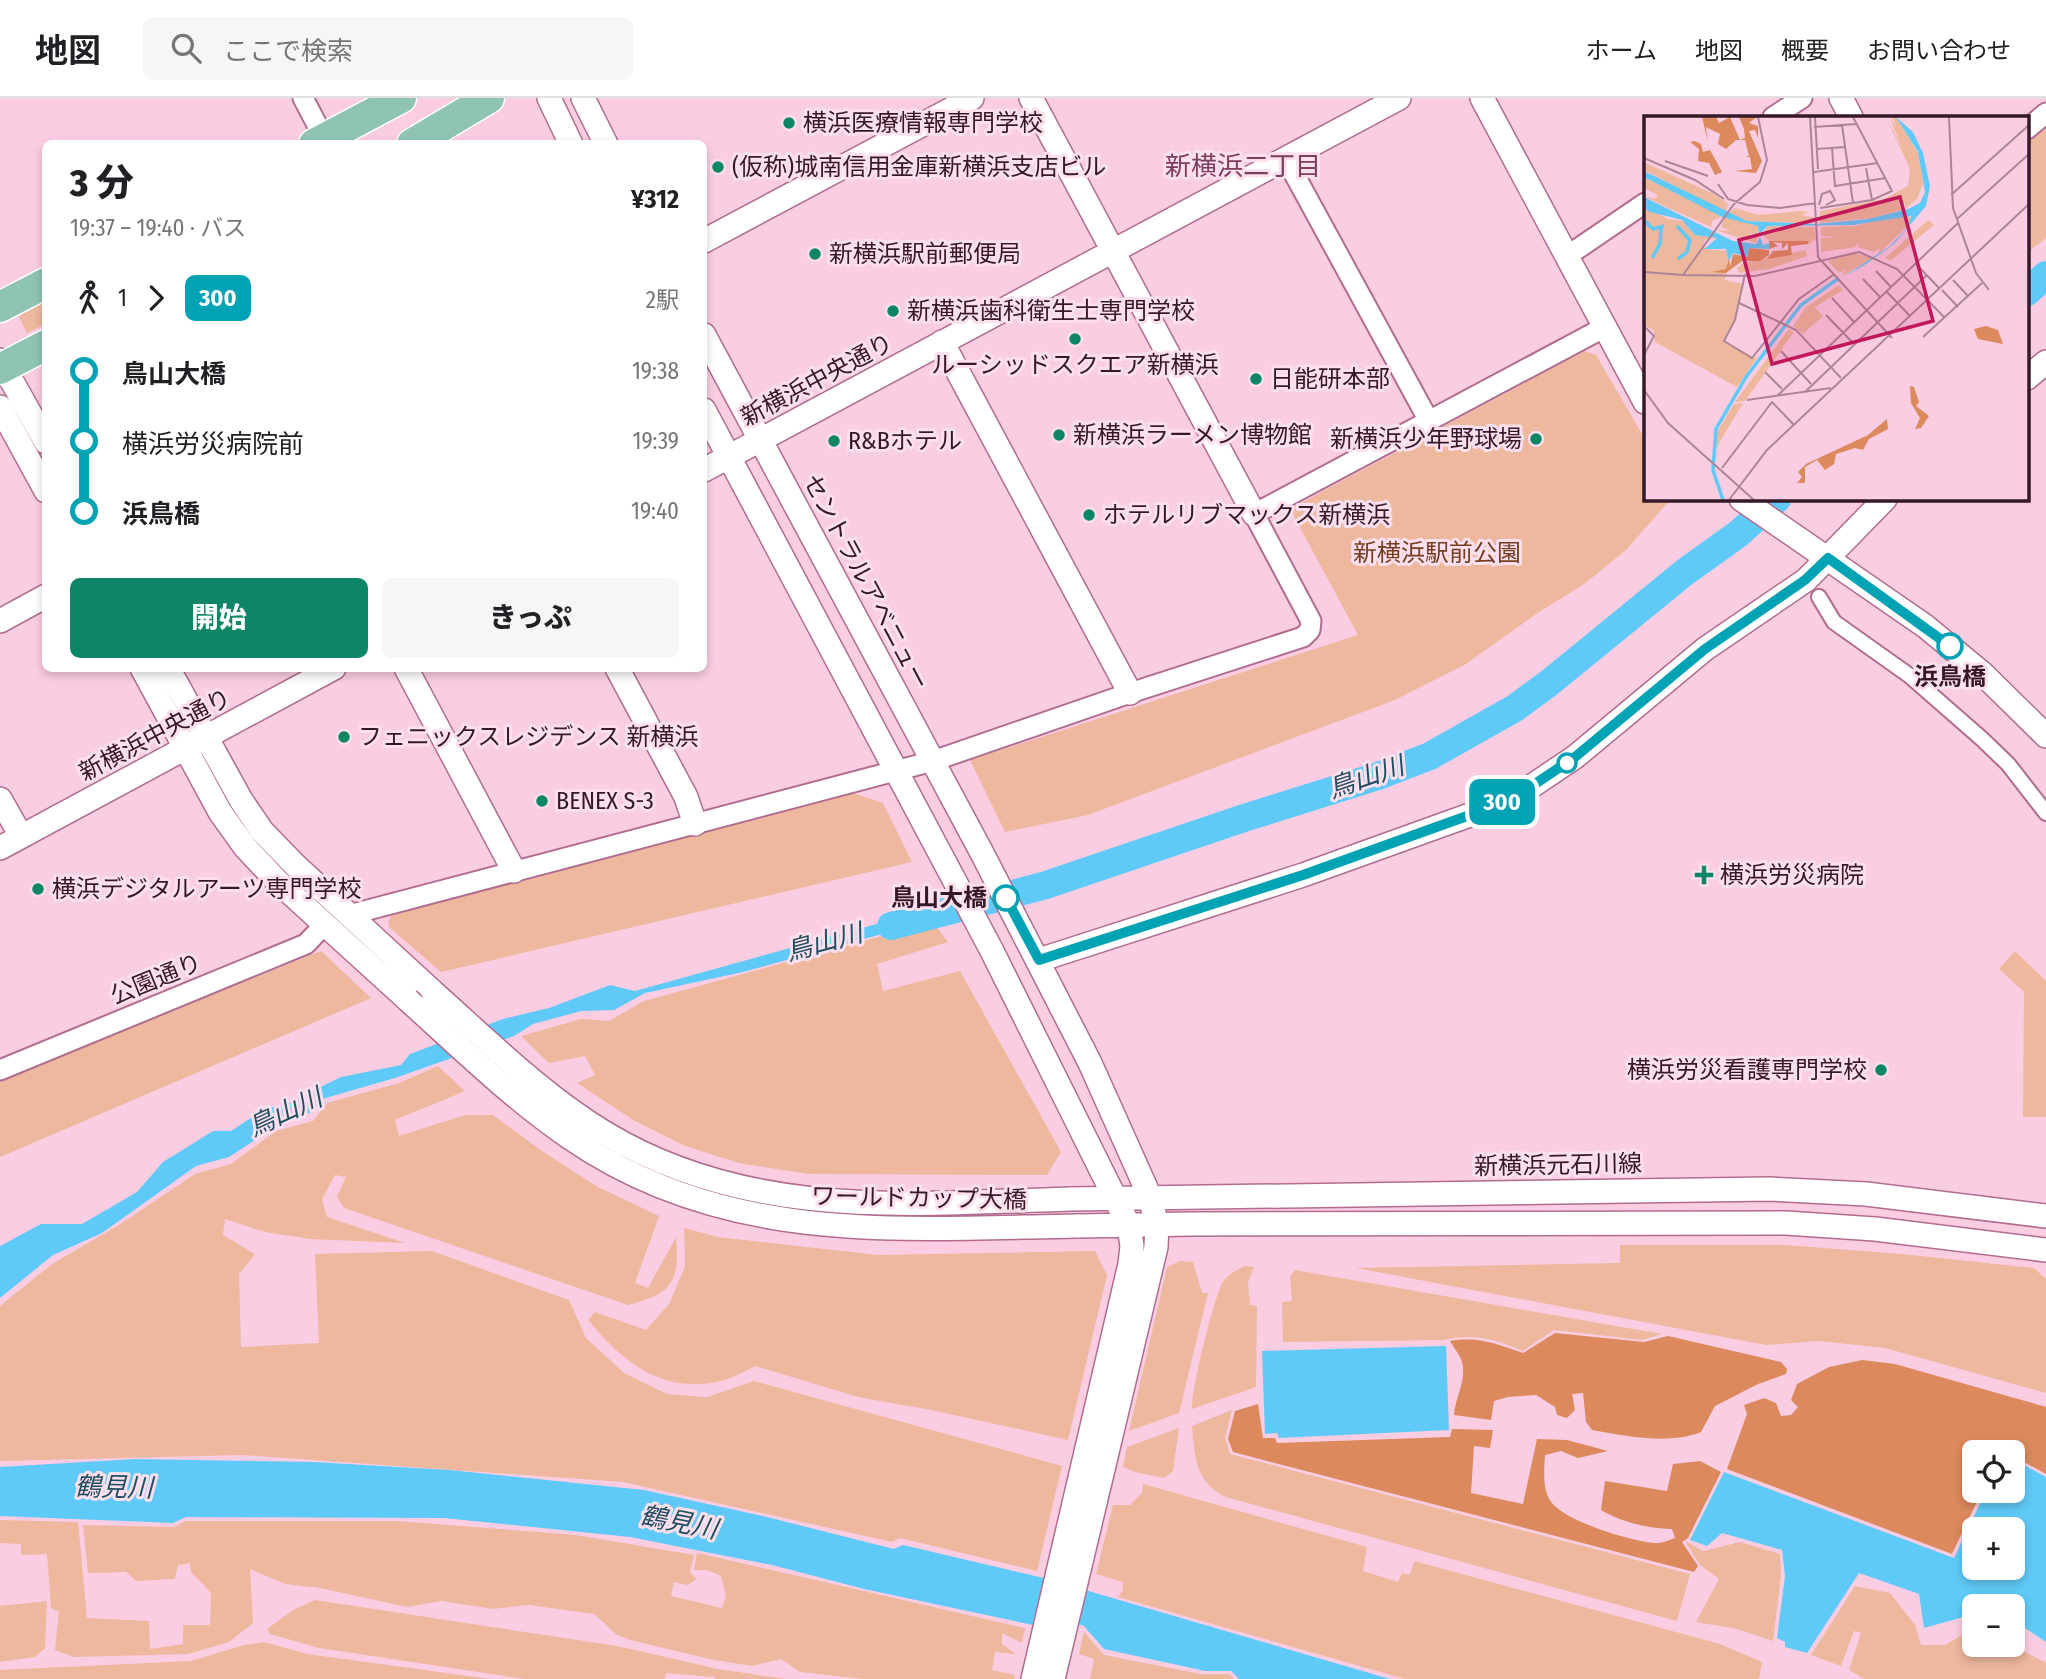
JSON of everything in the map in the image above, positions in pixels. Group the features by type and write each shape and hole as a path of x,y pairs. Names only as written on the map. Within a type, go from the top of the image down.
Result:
{"main road":[{"path":"320,140 401,98"},
{"path":"419,140 489,98"},
{"path":"0,307 42,285"},
{"path":"2,365 42,347"}],"street":[{"path":"303,98 318,140"},
{"path":"549,98 569,140"},
{"path":"583,98 604,140"},
{"path":"707,239 972,98"},
{"path":"349,915 933,761 1303,637 1310,630 1311,621 1031,98"},
{"name":"新横浜中央通り","path":"707,468 1399,98"},
{"path":"1482,98 1644,400"},
{"path":"1775,116 1802,98"},
{"path":"1841,98 1851,116"},
{"path":"2028,128 2046,113"},
{"path":"1286,159 1429,421"},
{"path":"1567,256 1644,204"},
{"path":"1254,514 1605,327"},
{"name":"セントラルアベニュー","path":"707,341 1033,950 1120,1124 1150,1197 1157,1225"},
{"path":"943,342 1130,693"},
{"path":"2028,377 2046,362"},
{"path":"2,365 42,435"},
{"path":"0,407 42,484"},
{"path":"707,416 992,951 1116,1197 1129,1226 1132,1246 1141,1265 1052,1679"},
{"path":"1742,500 1925,626 1956,651 2046,737"},
{"path":"1033,950 1314,871 1481,811 1523,792 1575,757 1705,649 1805,580 1884,500"},
{"path":"1819,597 1834,622 1910,676 1982,739 2008,764 2046,813"},
{"path":"0,621 42,598"},
{"name":"ワールドカップ大橋","path":"144,672 220,812 245,847 277,881 508,1089 569,1137 644,1180 698,1202 755,1216 850,1227 928,1229 1129,1226"},
{"name":"ワールドカップ大橋","path":"171,672 241,800 262,831 295,866 433,992 580,1117 654,1159 704,1179 762,1192 824,1200 902,1202 1070,1199"},
{"name":"新横浜中央通り","path":"0,848 327,672"},
{"path":"408,672 514,871"},
{"path":"619,672 686,797 695,824"},
{"path":"0,799 21,836"},
{"name":"公園通り","path":"0,1070 306,944 325,924"},
{"name":"新横浜元石川線","path":"1070,1199 1769,1189 1866,1194 2046,1216"},
{"path":"1129,1226 1774,1223 1875,1229 2046,1250"},
{"path":"1033,1679 1141,1265 1156,1247 1157,1225"}],"green space":[{"path":"2046,128 2046,238 2028,252 2028,142"},
{"path":"42,303 42,326 27,333 18,315"},
{"name":"新横浜駅前公園","path":"1584,351 1596,355 1644,437 1644,500 1670,500 1626,550 1583,585 1539,612 1466,664 1395,700 1088,815 1005,832 970,760 1358,635 1290,509"},
{"path":"850,792 883,803 912,862 441,972 389,927 388,922 392,915"},
{"path":"933,922 948,942 877,964 883,991 960,971 1061,1152 1047,1175 808,1174 739,1163 685,1146 635,1121 577,1083 595,1075 585,1056 549,1063 521,1036 581,1019 609,1021 644,1001"},
{"path":"321,951 371,998 0,1157 0,1080"},
{"path":"2015,951 2046,981 2046,1117 2023,1117 2024,992 1999,969"},
{"path":"438,1066 465,1091 395,1120 399,1136 465,1115 493,1115 598,1187 659,1216 635,1283 648,1288 676,1237 676,1265 670,1284 655,1296 628,1305 344,1208 337,1197 346,1177 335,1175 322,1199 327,1217 405,1243 310,1239 265,1232 225,1219 223,1235 255,1254 239,1274 241,1347 319,1343 315,1254 432,1251 569,1300 586,1338 624,1373 667,1394 707,1397 754,1381 1062,1466 1037,1571 900,1538 892,1542 623,1482 242,1455 0,1461 0,1306 52,1264 119,1225 195,1174 231,1164 276,1131 313,1121 327,1103 399,1083"},
{"path":"684,1228 718,1237 878,1255 1095,1251 1107,1275 1068,1440 858,1397 755,1366 729,1379 703,1384 683,1384 648,1372 616,1350 588,1320 595,1312 646,1330 669,1304 685,1267"},
{"path":"1620,1245 1785,1245 2034,1268 2046,1279 2046,1393 1885,1348 1819,1341 1766,1345 1356,1268 1620,1263"},
{"path":"1180,1261 1193,1262 1202,1293 1208,1293 1179,1413 1129,1431 1167,1267"},
{"path":"1245,1266 1254,1267 1248,1282 1250,1305 1257,1306 1256,1387 1192,1409 1199,1365 1219,1291 1227,1277"},
{"path":"1295,1270 1662,1334 1642,1340 1554,1330 1523,1351 1493,1340 1475,1337 1443,1340 1283,1342 1282,1302 1292,1301 1290,1277"},
{"path":"1232,1410 1225,1438 1230,1454 1690,1574 1677,1621 1226,1497 1202,1477 1196,1458 1192,1426"},
{"path":"1179,1428 1173,1471 1164,1478 1123,1467 1127,1447"},
{"path":"1143,1484 1367,1547 1363,1571 1398,1582 1402,1573 1410,1575 1414,1561 1720,1644 1762,1662 1759,1679 1405,1679 1118,1597 1123,1590 1123,1582 1096,1574 1113,1505 1130,1505 1142,1493"},
{"path":"0,1520 78,1522 87,1618 149,1621 150,1649 183,1644 183,1625 210,1625 211,1593 191,1572 190,1563 178,1565 175,1579 136,1581 126,1572 88,1573 83,1525 174,1527 186,1521 397,1521 576,1535 694,1555 690,1572 696,1579 688,1585 674,1582 671,1596 722,1608 726,1596 721,1576 707,1570 694,1570 697,1553 1025,1628 1022,1643 1002,1633 1002,1644 1016,1654 995,1652 992,1670 1015,1675 1014,1679 864,1679 800,1672 781,1659 752,1666 630,1640 616,1634 594,1614 529,1605 493,1609 442,1601 407,1607 320,1588 285,1584 250,1569 253,1623 229,1642 188,1654 74,1657 55,1650 59,1612 51,1608 47,1554 21,1555 21,1544 0,1543"},
{"path":"1685,1541 1703,1551 1740,1542 1780,1554 1781,1575 1773,1641 1737,1629 1696,1622 1719,1579 1700,1565"},
{"path":"1855,1586 1890,1593 1915,1625 1921,1645 1945,1645 1962,1635 1962,1657 2025,1657 2025,1652 2046,1663 2046,1679 1864,1679 1849,1670 1861,1633 1854,1631 1841,1666 1811,1655"},
{"path":"315,1600 617,1646 718,1669 786,1679 715,1679 666,1673 665,1679 525,1679 319,1648 270,1634 267,1629 293,1610"},
{"path":"47,1601 45,1648 35,1657 0,1662 0,1606"},
{"path":"1084,1632 1104,1655 1201,1674 1230,1674 1234,1679 1090,1679 1094,1659 1079,1654"},
{"path":"264,1642 307,1654 491,1679 0,1679 0,1670 191,1661 244,1645"}],"shaded area":[{"path":"1555,1333 1644,1342 1668,1336 1781,1362 1787,1369 1786,1374 1758,1384 1715,1406 1701,1432 1675,1438 1647,1438 1592,1430 1586,1422 1583,1393 1572,1394 1575,1410 1567,1418 1557,1415 1555,1407 1536,1395 1494,1401 1491,1420 1454,1415 1463,1369 1460,1357 1450,1341 1478,1340 1523,1353"},
{"path":"1862,1360 1895,1364 2046,1407 2046,1474 2025,1463 2025,1440 1962,1440 1962,1503 1976,1503 1970,1517 1962,1517 1962,1533 1952,1554 1727,1469 1747,1414 1744,1405 1764,1398 1776,1403 1781,1416 1791,1415 1798,1407 1791,1400 1797,1384 1829,1367"},
{"path":"1258,1404 1263,1438 1275,1438 1277,1443 1450,1437 1452,1429 1493,1430 1490,1448 1474,1446 1471,1493 1523,1504 1537,1439 1567,1440 1608,1451 1578,1458 1561,1451 1545,1455 1544,1480 1549,1498 1560,1510 1585,1523 1630,1539 1654,1543 1675,1538 1672,1529 1635,1524 1601,1510 1605,1481 1667,1491 1673,1464 1700,1461 1721,1472 1688,1538 1682,1542 1698,1566 1694,1572 1233,1452 1228,1439 1235,1411"}],"water":[{"path":"927,910 930,921 743,972 645,993 614,1010 581,1011 533,1024 514,1036 395,1078 322,1099 312,1112 270,1125 258,1138 229,1157 196,1166 102,1233 53,1255 0,1298 0,1246 41,1224 82,1224 137,1192 163,1162 213,1131 231,1131 269,1106 278,1108 341,1077 401,1065 410,1054 503,1019 549,1008 610,985 635,991"},
{"path":"1446,1346 1449,1430 1279,1438 1277,1433 1265,1434 1262,1351"},
{"name":"鶴見川","path":"135,1459 314,1462 450,1470 644,1490 894,1549 903,1545 1044,1578 1390,1679 1239,1679 1231,1671 1205,1671 1104,1649 1083,1625 1033,1625 864,1589 772,1565 630,1537 444,1518 186,1517 173,1523 0,1516 0,1467"},
{"path":"2025,1466 2046,1477 2046,1642 2025,1628 2025,1594 1962,1594 1962,1617 1924,1628 1919,1594 1859,1573 1807,1653 1785,1647 1785,1642 1777,1638 1785,1576 1782,1550 1722,1533 1707,1546 1690,1540 1724,1472 1954,1558 1962,1541 1962,1580 2025,1580 2025,1517 1974,1517 1980,1503 2025,1503"}],"waterway":[{"name":"鳥山川","path":"2028,291 2046,275"},
{"name":"鳥山川","path":"891,926 1046,885 1378,776 1430,756 1515,708 1549,683 1685,572 1738,534 1776,500"}],"bus line":[{"name":"300","path":"1006,898 1039,960 1303,875 1481,811 1523,792 1558,769 1705,649 1805,580 1828,558 1950,646"}],"place":[{"name":"横浜医療情報専門学校","path":"789,123"},
{"name":"(仮称)城南信用金庫新横浜支店ビル","path":"718,167"},
{"name":"新横浜駅前郵便局","path":"815,254"},
{"name":"新横浜歯科衛生士専門学校","path":"893,311"},
{"name":"ルーシッドスクエア新横浜","path":"1075,339"},
{"name":"日能研本部","path":"1256,379"},
{"name":"新横浜ラーメン博物館","path":"1059,435"},
{"name":"新横浜少年野球場","path":"1536,439"},
{"name":"R&Bホテル","path":"834,441"},
{"name":"ホテルリブマックス新横浜","path":"1089,515"},
{"name":"浜鳥橋","path":"1950,646"},
{"name":"フェニックスレジデンス 新横浜","path":"344,737"},
{"name":"BENEX S-3","path":"542,801"},
{"name":"横浜労災病院","path":"1704,875"},
{"name":"横浜デジタルアーツ専門学校","path":"38,889"},
{"name":"鳥山大橋","path":"1006,898"},
{"name":"横浜労災看護専門学校","path":"1881,1070"}],"district":[{"name":"新横浜二丁目","path":"1243,166"}]}
